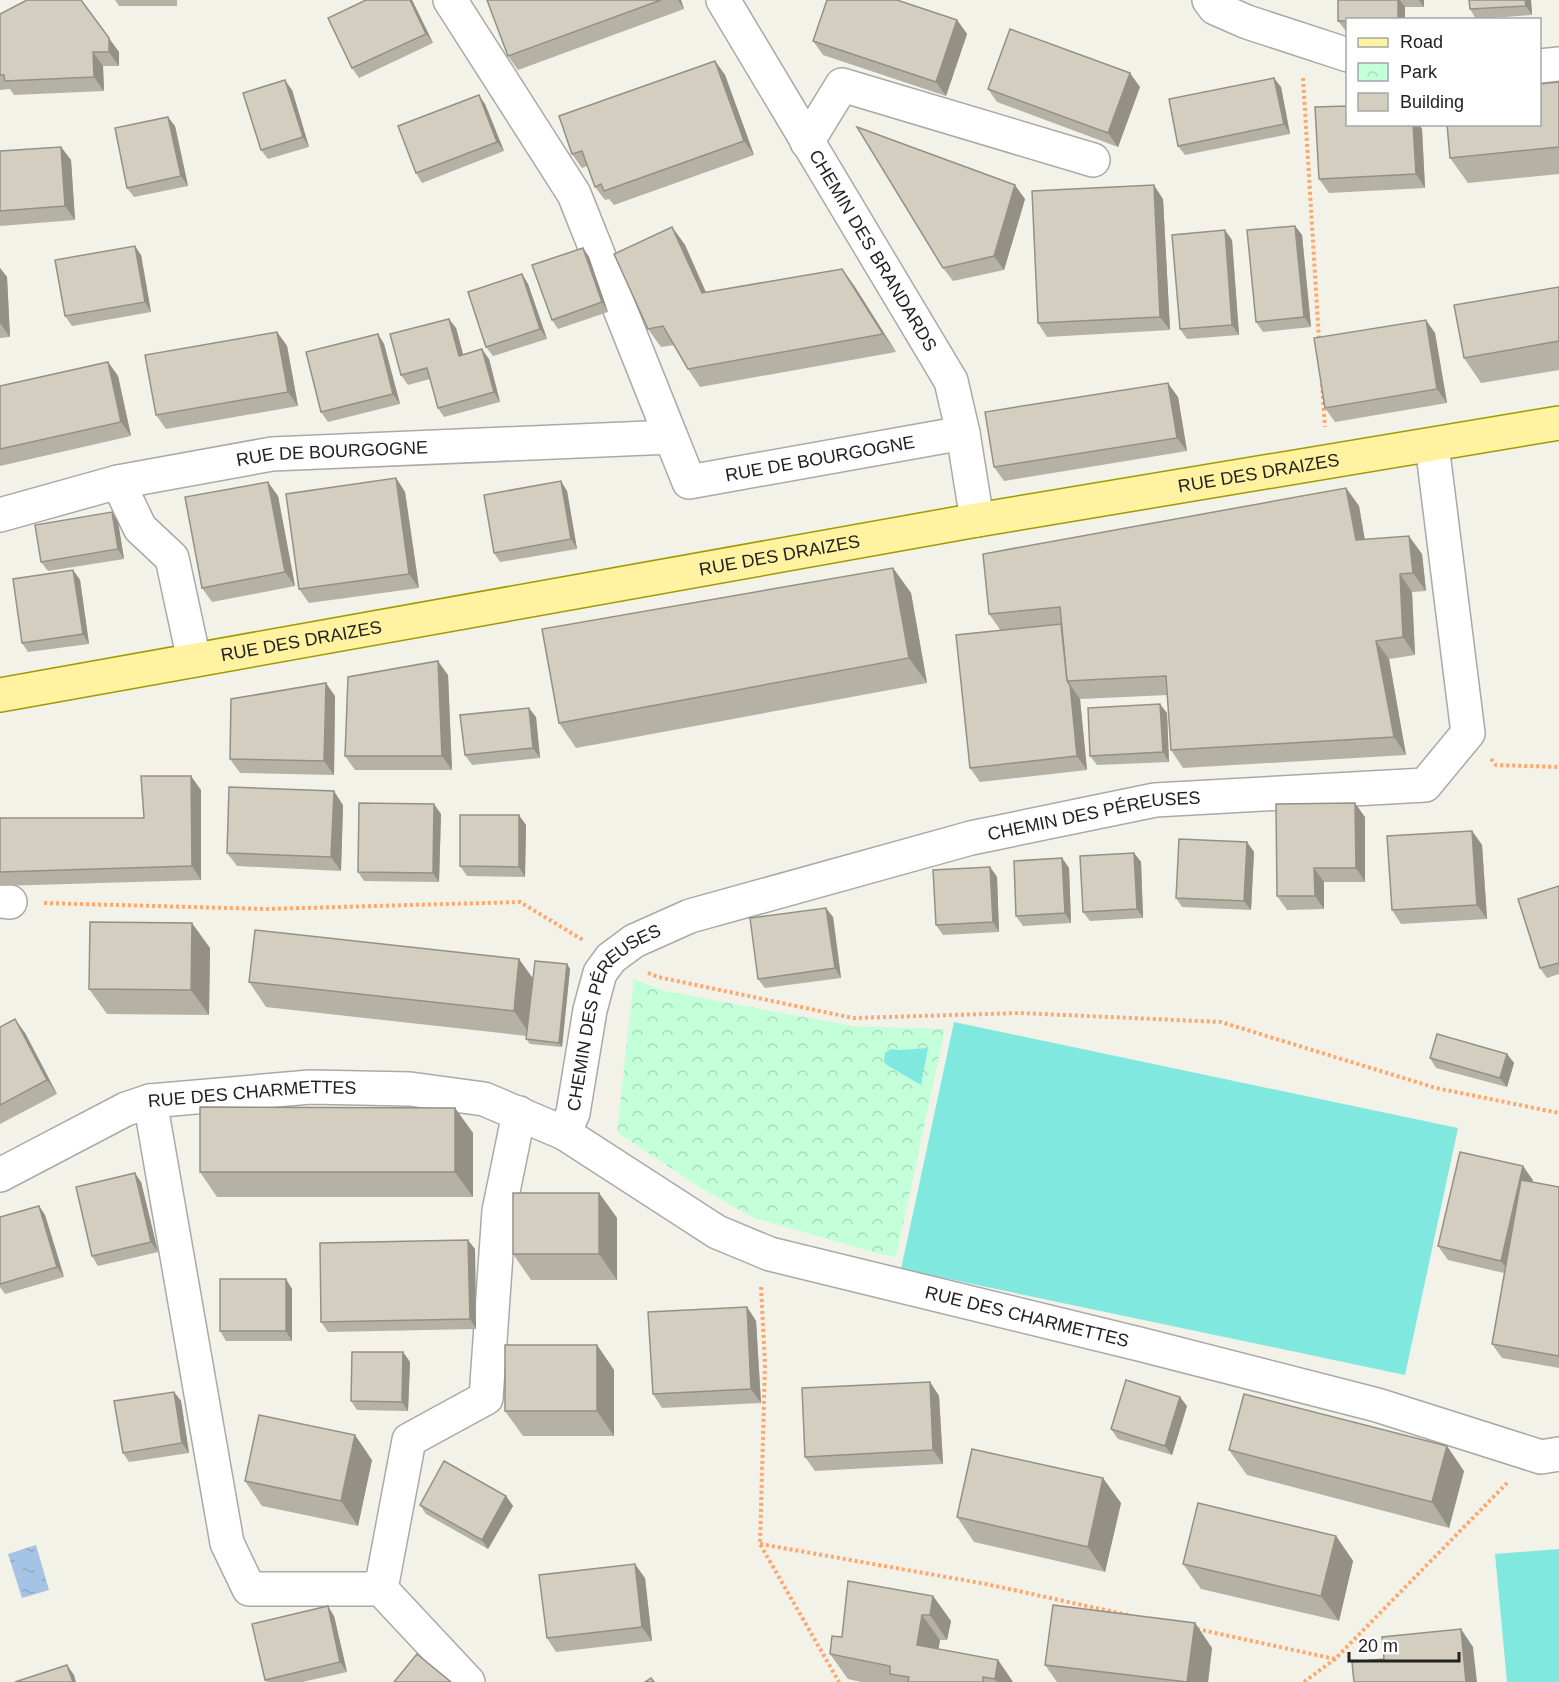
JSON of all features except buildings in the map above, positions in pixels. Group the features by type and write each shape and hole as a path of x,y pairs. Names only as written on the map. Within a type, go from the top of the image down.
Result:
{"main road":[{"name":"RUE DES DRAIZES","path":"0,695 977,520 1559,423"}],"street":[{"name":"RUE DE BOURGOGNE","path":"450,0 574,194 689,482 963,433"},
{"name":"CHEMIN DES BRANDARDS","path":"723,0 951,381 963,433 977,520"},
{"path":"1209,0 1215,8 1246,22 1346,55"},
{"path":"1541,66 1559,64"},
{"path":"807,142 842,86 1093,160"},
{"name":"RUE DE BOURGOGNE","path":"0,515 118,482 272,454 671,437"},
{"path":"1432,445 1468,733"},
{"path":"118,482 140,528 172,558 194,660"},
{"name":"CHEMIN DES PÉREUSES","path":"564,1133 573,1113 592,1000 600,973 611,958 634,941 690,916 971,838 1155,801 1425,785 1468,733"},
{"name":"RUE DES CHARMETTES","path":"0,1175 126,1109 150,1101 310,1087 410,1089 484,1099 564,1133 717,1232 770,1254 1377,1405 1545,1454"},
{"path":"150,1101 227,1543 249,1589 381,1589 468,1682"},
{"path":"381,1589 409,1440 486,1398 499,1211 519,1113"}],"path":[{"path":"1302,68 1320,347"},
{"path":"1322,381 1325,428"},
{"path":"1468,733 1496,765 1559,767"},
{"path":"5,902 265,909 520,902 580,937 600,953 657,977 853,1018 1020,1013 1221,1023 1436,1088 1559,1113"},
{"path":"770,1254 760,1272 765,1364 760,1544 839,1682"},
{"path":"1304,1682 1335,1659 1513,1477 1545,1454"},
{"path":"760,1544 986,1584 1137,1617"},
{"path":"1195,1629 1335,1659"}],"green space":[{"path":"634,979 665,991 852,1026 945,1029 896,1257 754,1218 702,1189 617,1132"}],"shaded area":[{"path":"954,1022 1458,1128 1405,1375 901,1269"},
{"path":"928,1048 921,1085 884,1062 885,1053 891,1049"},
{"path":"1559,1549 1559,1682 1507,1682 1495,1554"}],"water":[{"path":"36,1545 49,1590 22,1598 8,1554"}]}
